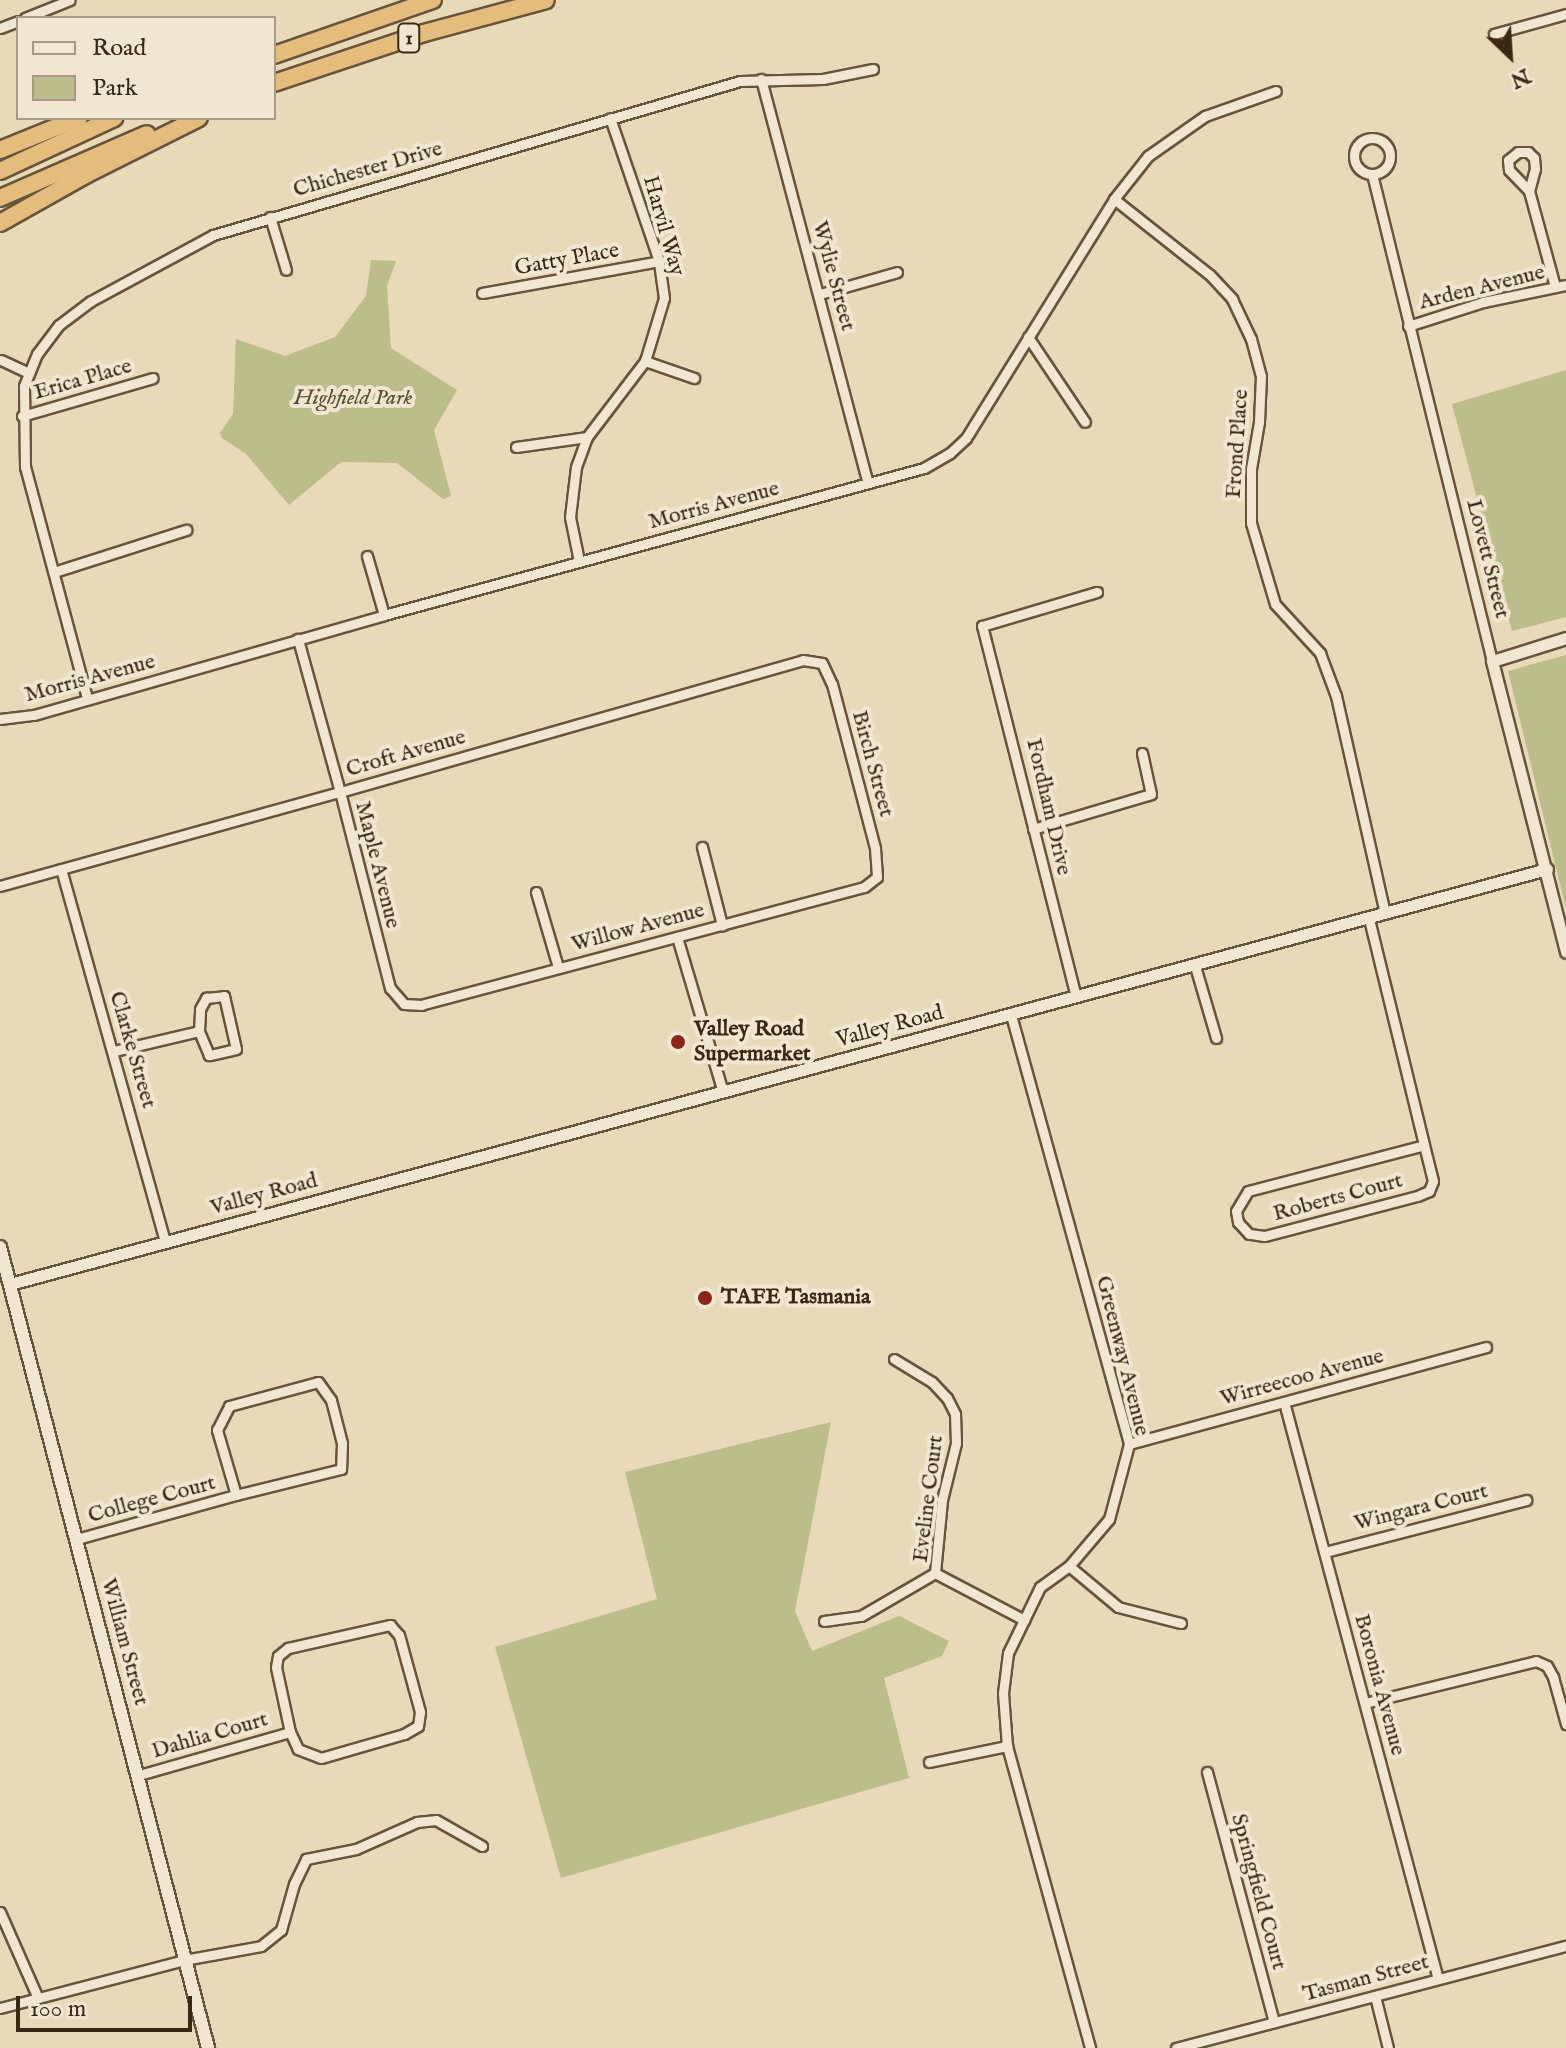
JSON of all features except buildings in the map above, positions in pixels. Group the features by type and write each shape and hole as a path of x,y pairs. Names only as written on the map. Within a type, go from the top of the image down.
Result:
{"highway":[{"name":"1","path":"276,54 433,0"},
{"name":"1","path":"276,82 424,33 546,0"},
{"path":"276,47 365,21"},
{"path":"0,150 74,120"},
{"path":"0,171 110,120"},
{"path":"0,198 59,169 180,120"},
{"path":"0,223 87,174 195,120"}],"main road":[{"name":"William Street","path":"0,1247 208,2048"}],"street":[{"path":"30,16 70,0"},
{"path":"1494,34 1566,14"},
{"name":"Chichester Drive","path":"87,698 25,467 24,386 37,354 59,325 91,301 213,235 270,217 740,81 823,79 873,69"},
{"name":"Wylie Street","path":"761,79 868,483"},
{"name":"Morris Avenue","path":"0,719 34,715 384,615 924,468 950,453 966,438 1114,199 1148,156 1205,116 1276,91"},
{"name":"Harvil Way","path":"579,561 570,517 576,467 587,437 645,361 664,298 659,261 610,118"},
{"name":"Lovett Street","path":"1374,137 1388,147 1390,158 1385,169 1372,174 1357,167 1353,156 1358,144 1374,137"},
{"name":"Lovett Street","path":"1372,174 1566,952"},
{"path":"1529,191 1561,286"},
{"name":"Frond Place","path":"1114,199 1210,275 1232,299 1251,339 1261,376 1259,422 1251,469 1251,523 1275,604 1320,653 1336,696 1385,914"},
{"path":"270,217 286,270"},
{"name":"Gatty Place","path":"482,293 659,261"},
{"path":"820,294 897,272"},
{"name":"Arden Avenue","path":"1408,326 1483,302 1561,286"},
{"path":"1028,337 1085,422"},
{"path":"1,360 29,373"},
{"path":"645,361 694,378"},
{"name":"Erica Place","path":"22,416 153,378"},
{"path":"516,447 587,437"},
{"path":"54,572 186,530"},
{"path":"367,556 384,615"},
{"name":"Fordham Drive","path":"1076,997 1004,701 982,626 1097,592"},
{"path":"1492,661 1566,638"},
{"name":"Maple Avenue","path":"298,639 390,988 404,1004"},
{"name":"Croft Avenue","path":"0,886 803,660 822,663"},
{"name":"Birch Street","path":"822,663 832,684 872,833 879,865 877,877"},
{"path":"1033,829 1151,794 1142,753"},
{"path":"702,847 722,925"},
{"name":"Clarke Street","path":"61,869 165,1242"},
{"name":"Valley Road","path":"10,1284 1547,869"},
{"name":"Willow Avenue","path":"404,1004 422,1005 864,887 877,877"},
{"path":"536,892 558,967"},
{"name":"Roberts Court","path":"1369,919 1433,1181 1429,1191 1264,1236 1249,1234 1238,1222 1236,1211 1248,1191 1424,1145"},
{"path":"677,937 723,1092"},
{"path":"1195,966 1216,1038"},
{"path":"224,996 236,1049 209,1055 199,1031 200,1009 206,998 224,996"},
{"name":"Greenway Avenue","path":"1011,1015 1129,1444 1109,1519 1069,1566 1040,1587 1008,1653 1003,1693 1007,1746 1090,2048"},
{"path":"114,1051 199,1031"},
{"name":"Wirreecoo Avenue","path":"1129,1444 1486,1347"},
{"name":"Eveline Court","path":"894,1359 932,1382 947,1398 955,1414 956,1443 942,1500 935,1573 1024,1620"},
{"name":"College Court","path":"77,1539 341,1469 342,1443 331,1400 318,1382 229,1406 217,1430 236,1495"},
{"name":"Boronia Avenue","path":"1284,1402 1438,1979"},
{"name":"Wingara Court","path":"1325,1552 1526,1500"},
{"path":"1069,1566 1118,1607 1181,1623"},
{"path":"824,1621 861,1616 935,1573"},
{"name":"Dahlia Court","path":"390,1625 399,1635 420,1712 418,1726 404,1734 321,1758 298,1749 290,1732 276,1667 278,1656 288,1648 390,1625"},
{"path":"1365,1703 1536,1661 1547,1666 1553,1677 1566,1724"},
{"name":"Dahlia Court","path":"139,1775 290,1732"},
{"path":"929,1762 1007,1746"},
{"name":"Springfield Court","path":"1207,1772 1274,2022"},
{"path":"0,2008 184,1960 261,1946 281,1930 294,1884 306,1859 356,1849 417,1822 436,1820 482,1846"},
{"path":"0,1912 38,1998"},
{"name":"Tasman Street","path":"1180,2047 1566,1946"},
{"path":"1375,1996 1388,2048"}],"green space":[{"name":"Highfield Park","path":"371,260 396,261 387,286 391,348 457,390 434,430 451,496 443,499 397,463 341,462 289,505 246,454 222,438 220,433 233,414 236,339 285,356 335,337 366,296"},
{"path":"1566,370 1566,617 1512,631 1452,404"},
{"path":"1566,655 1566,909 1508,671"},
{"path":"831,1422 795,1611 812,1651 899,1616 949,1641 942,1656 884,1678 909,1778 561,1878 495,1647 657,1599 625,1472"}],"place":[{"name":"Valley Road Supermarket","path":"678,1042"},
{"name":"TAFE Tasmania","path":"705,1298"}]}
